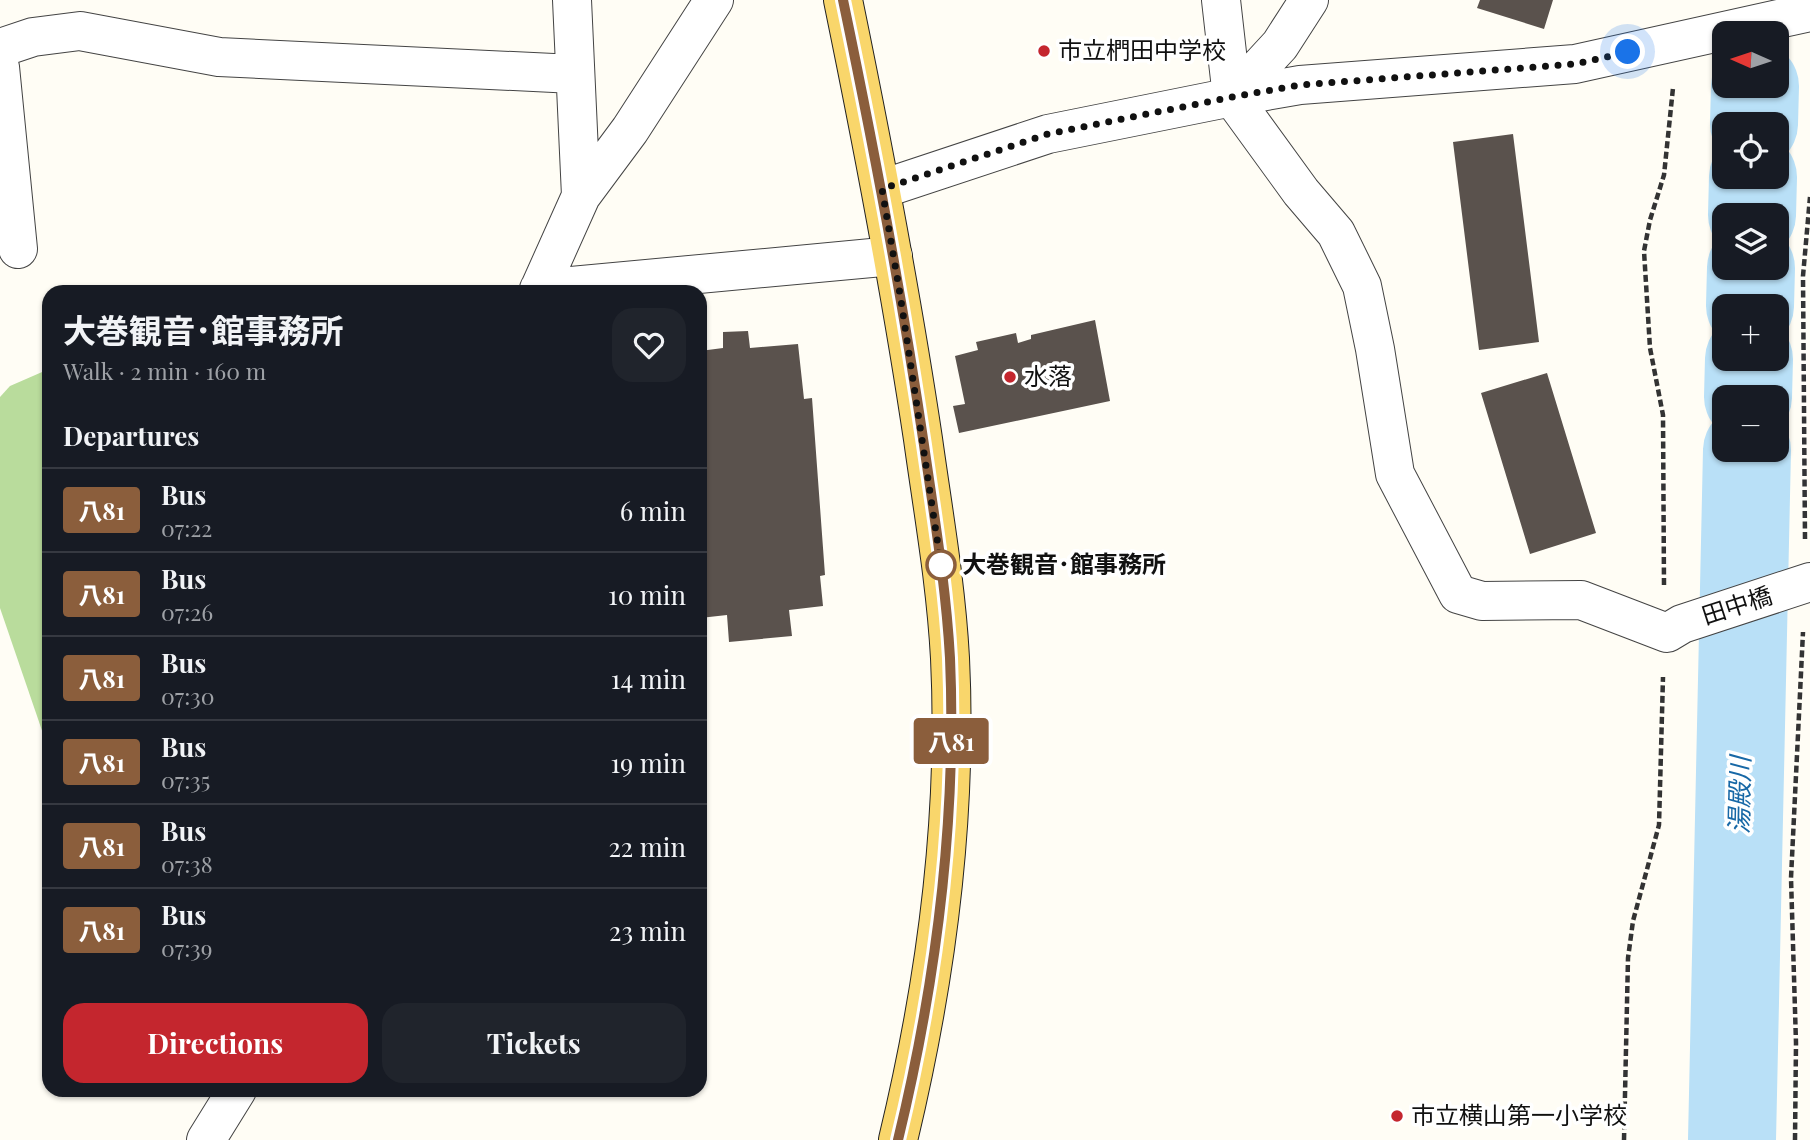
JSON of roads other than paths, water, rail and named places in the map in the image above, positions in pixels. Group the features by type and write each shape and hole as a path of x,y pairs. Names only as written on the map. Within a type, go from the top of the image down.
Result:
{"main road":[{"path":"843,0 882,189 946,605 951,746 946,860 940,918 920,1036 898,1140"}],"street":[{"path":"572,0 581,196"},
{"path":"540,285 581,196 630,130 714,0"},
{"path":"1221,0 1232,97"},
{"path":"1232,97 1280,45 1309,0"},
{"path":"882,189 1048,134 1232,97 1300,85 1575,64 1807,13"},
{"path":"0,48 33,37 80,31 219,57 574,74"},
{"path":"0,67 18,249"},
{"name":"田中橋","path":"1232,97 1301,192 1336,233 1362,286 1395,474 1458,594 1482,601 1581,600 1674,629 1803,584"},
{"path":"590,285 893,256"},
{"path":"206,1140 233,1097"}],"waterway":[{"name":"湯殿川","path":"1754,112 1755,98"},
{"name":"湯殿川","path":"1752,203 1753,189"},
{"name":"湯殿川","path":"1750,294 1751,280"},
{"name":"湯殿川","path":"1748,385 1749,371"},
{"name":"湯殿川","path":"1732,1140 1747,462"}],"place":[{"name":"市立椚田中学校","path":"1044,51"},
{"name":"水落","path":"1010,377"},
{"name":"大巻観音･館事務所","path":"941,565"},
{"name":"市立横山第一小学校","path":"1397,1116"}]}
